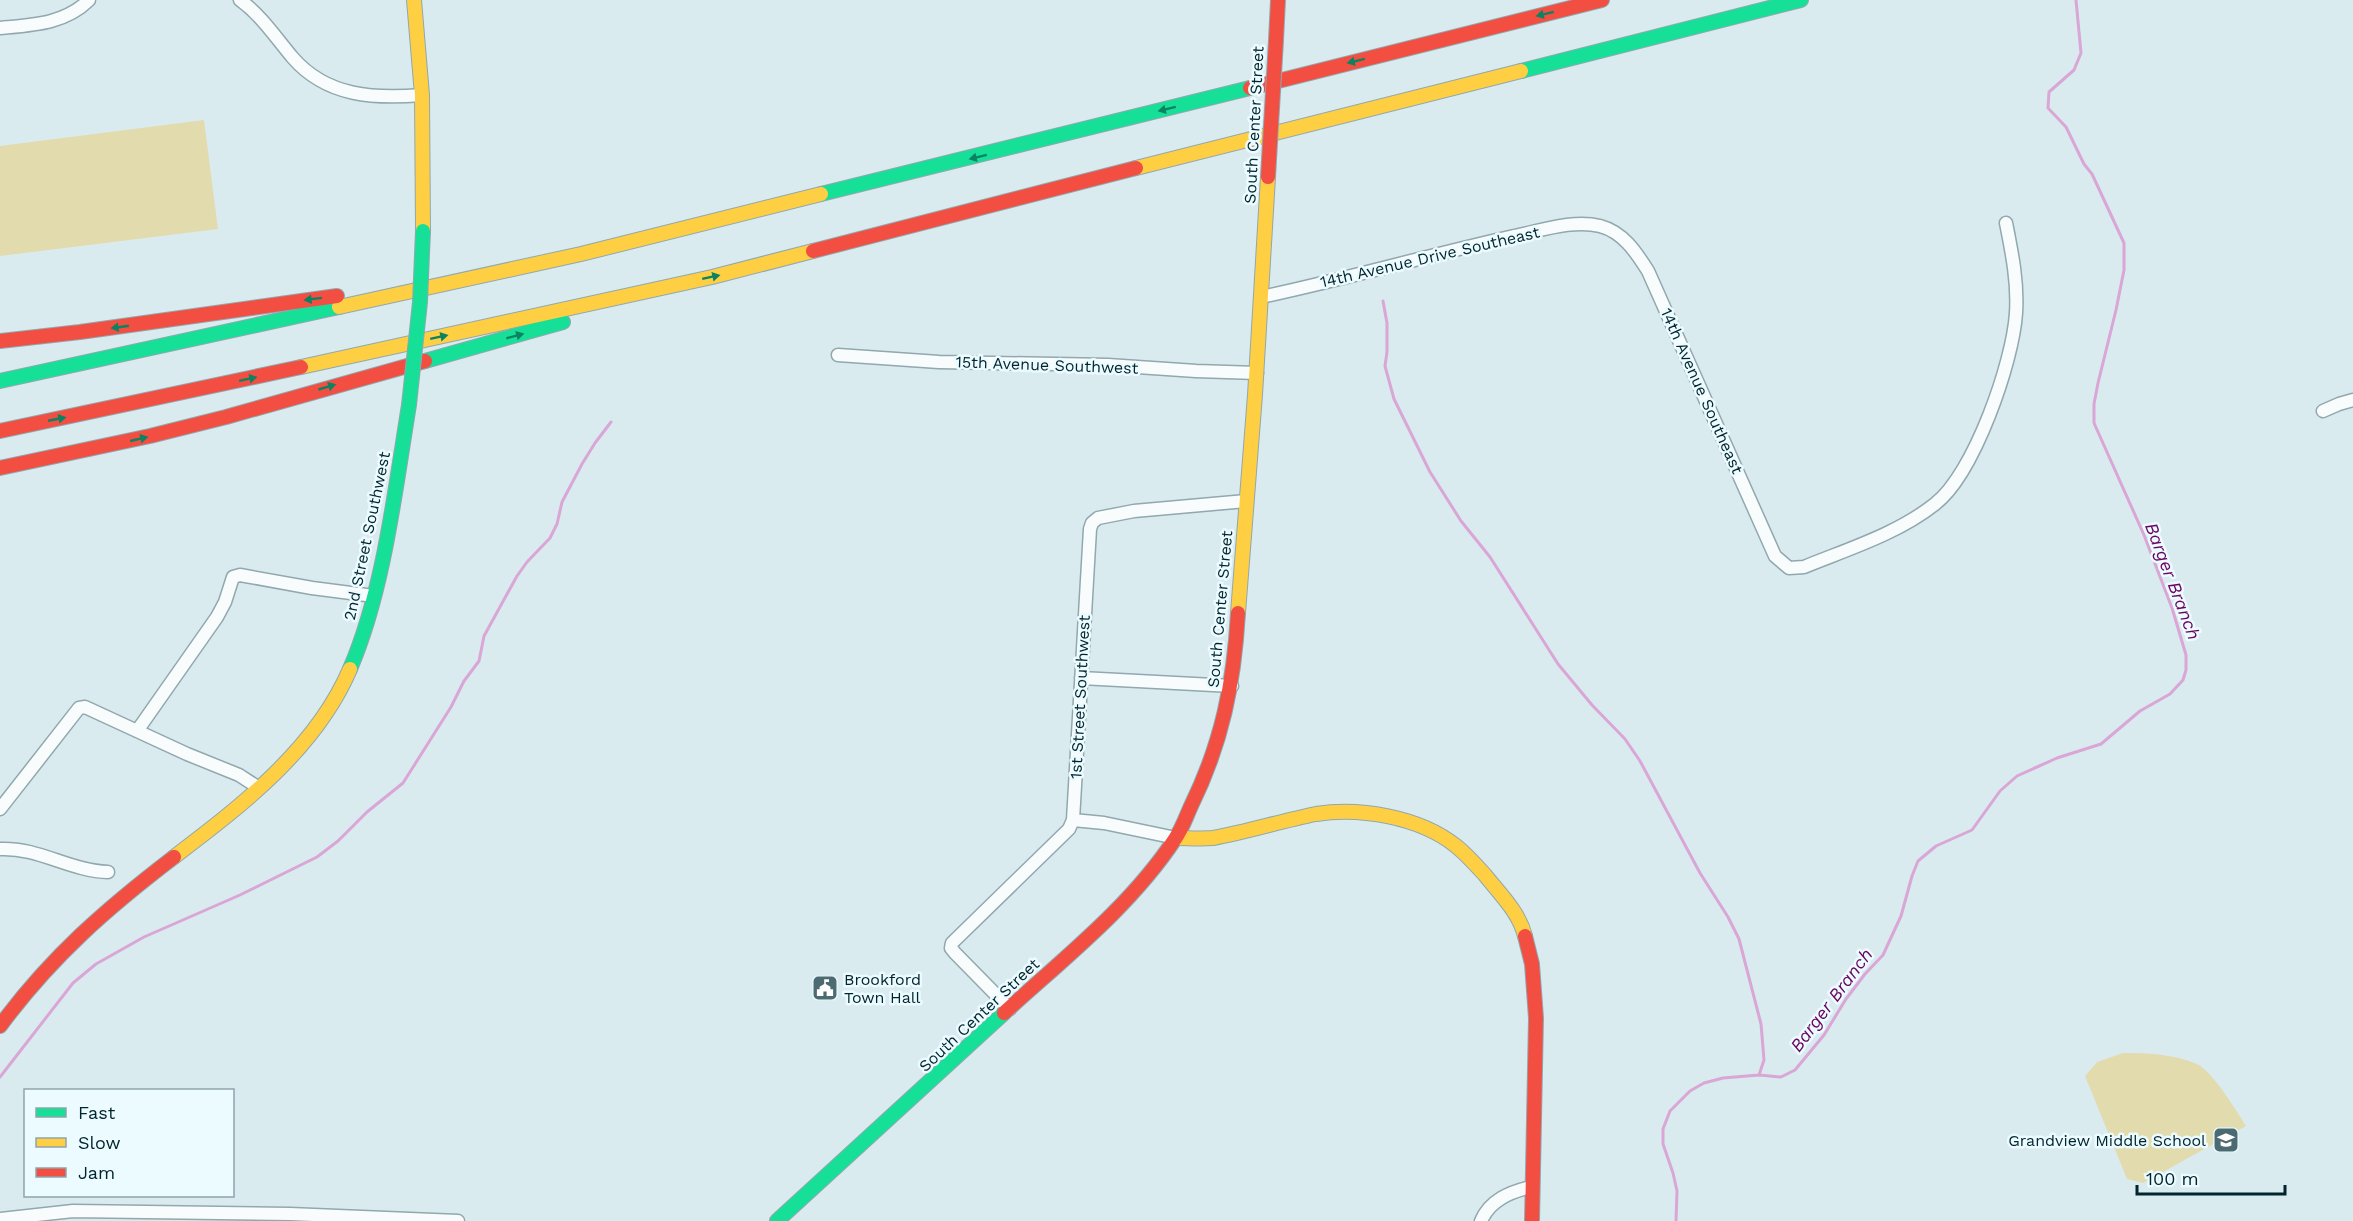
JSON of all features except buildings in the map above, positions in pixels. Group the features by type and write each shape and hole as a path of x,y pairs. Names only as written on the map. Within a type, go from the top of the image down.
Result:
{"main road":[{"name":"2nd Street Southwest","path":"0,1026 43,969 98,917 259,788 301,747 328,710 350,670 367,624 374,596 409,405 419,312 423,231 422,95 414,0"},
{"name":"South Center Street","path":"777,1221 1124,903 1176,838 1212,758 1226,716 1238,636 1245,501 1257,373 1278,0"},
{"path":"0,381 581,255 1602,0"},
{"path":"0,431 151,400 780,260 1130,169 1801,0"},
{"path":"0,341 454,281"},
{"path":"0,468 226,417 623,304 672,285"},
{"path":"0,474 61,456"},
{"path":"1176,838 1211,838 1318,814 1366,812 1395,818 1431,831 1455,845 1475,864 1522,923 1532,964 1536,1018 1532,1221"}],"street":[{"path":"0,28 55,20 76,11 89,0"},
{"path":"240,0 274,32 294,59 324,83 351,93 368,96 422,95"},
{"name":"14th Avenue Southeast","path":"1600,226 1614,232 1633,248 1648,271 1771,547 1776,556 1790,568 1804,567 1910,523 1938,502 1955,482 1982,430 2004,373 2014,337 2016,288 2006,223"},
{"name":"14th Avenue Drive Southeast","path":"1261,297 1560,226 1582,224 1600,226"},
{"name":"15th Avenue Southwest","path":"838,355 939,362 1108,365 1257,373"},
{"path":"2323,411 2353,400"},
{"name":"1st Street Southwest","path":"1073,820 1089,529 1092,523 1098,518 1179,506 1245,501"},
{"path":"137,731 217,617 225,602 233,577 240,575 374,596"},
{"path":"1081,678 1232,686"},
{"path":"0,809 82,707 89,707 137,731 239,775 259,788"},
{"path":"1010,1009 955,954 951,948 952,943 1069,829 1073,820 1176,838"},
{"path":"0,849 35,854 87,871 108,872"},
{"path":"1481,1221 1494,1202 1501,1197 1531,1187"},
{"path":"0,1219 73,1216 290,1217 458,1221"}],"shaded area":[{"path":"204,120 218,229 0,256 0,146"},
{"path":"2123,1053 2170,1056 2197,1064 2217,1083 2246,1126 2143,1183 2127,1179 2085,1076 2097,1062"}],"waterway":[{"name":"Barger Branch","path":"1676,1221 1677,1191 1663,1144 1663,1129 1670,1111 1690,1091 1704,1083 1723,1078 1759,1075 1781,1077 1795,1070 1824,1035 1846,999 1865,974 1883,955 1901,916 1918,861 1936,846 1972,830 2000,791 2017,776 2057,758 2101,744 2140,711 2170,694 2183,680 2186,655 2172,608 2144,535 2094,423 2094,404 2098,383 2124,270 2124,243 2092,174 2084,164 2066,127 2048,108 2049,92 2074,70 2081,53 2076,0"},
{"path":"1383,301 1387,323 1385,366 1394,399 1430,472 1461,521 1490,557 1558,664 1592,705 1625,739 1640,761 1700,873 1739,939 1761,1024 1764,1060 1759,1075"},
{"path":"0,1077 73,983 96,964 144,937 240,895 317,857 403,783 451,707 464,681 479,661 484,636 517,576 550,538 557,524 562,502 582,464 611,422"}],"traffic: fast":[{"path":"1521,71 1801,0"},
{"path":"821,194 1250,88"},
{"path":"409,405 420,302 423,231"},
{"path":"0,381 339,307"},
{"path":"425,361 563,322"},
{"path":"350,669 362,638 380,573 409,405"},
{"path":"777,1221 1004,1013"}],"traffic: slow":[{"path":"414,0 422,95 423,231"},
{"path":"1136,168 1521,71"},
{"path":"1238,613 1255,395 1268,177"},
{"path":"339,307 581,254 821,194"},
{"path":"301,367 712,277 813,251"},
{"path":"174,857 250,796 297,750 318,725 350,669"},
{"path":"1176,838 1213,838 1333,812 1370,813 1407,821 1441,836 1467,856 1508,904 1525,936"}],"traffic: jam":[{"path":"1276,40 1278,0"},
{"path":"1250,88 1602,0"},
{"path":"1268,177 1276,40"},
{"path":"813,251 1136,168"},
{"path":"0,341 337,296"},
{"path":"0,468 150,436 226,417 425,361"},
{"path":"0,431 301,367"},
{"path":"1004,1013 1117,910 1157,864 1182,827 1211,759 1225,712 1230,688 1238,613"},
{"path":"0,1026 39,978 81,935 174,857"},
{"path":"1525,936 1532,964 1536,1018 1532,1221"}],"place":[{"name":"Brookford Town Hall","path":"825,988"},
{"name":"Grandview Middle School","path":"2226,1140"}]}
